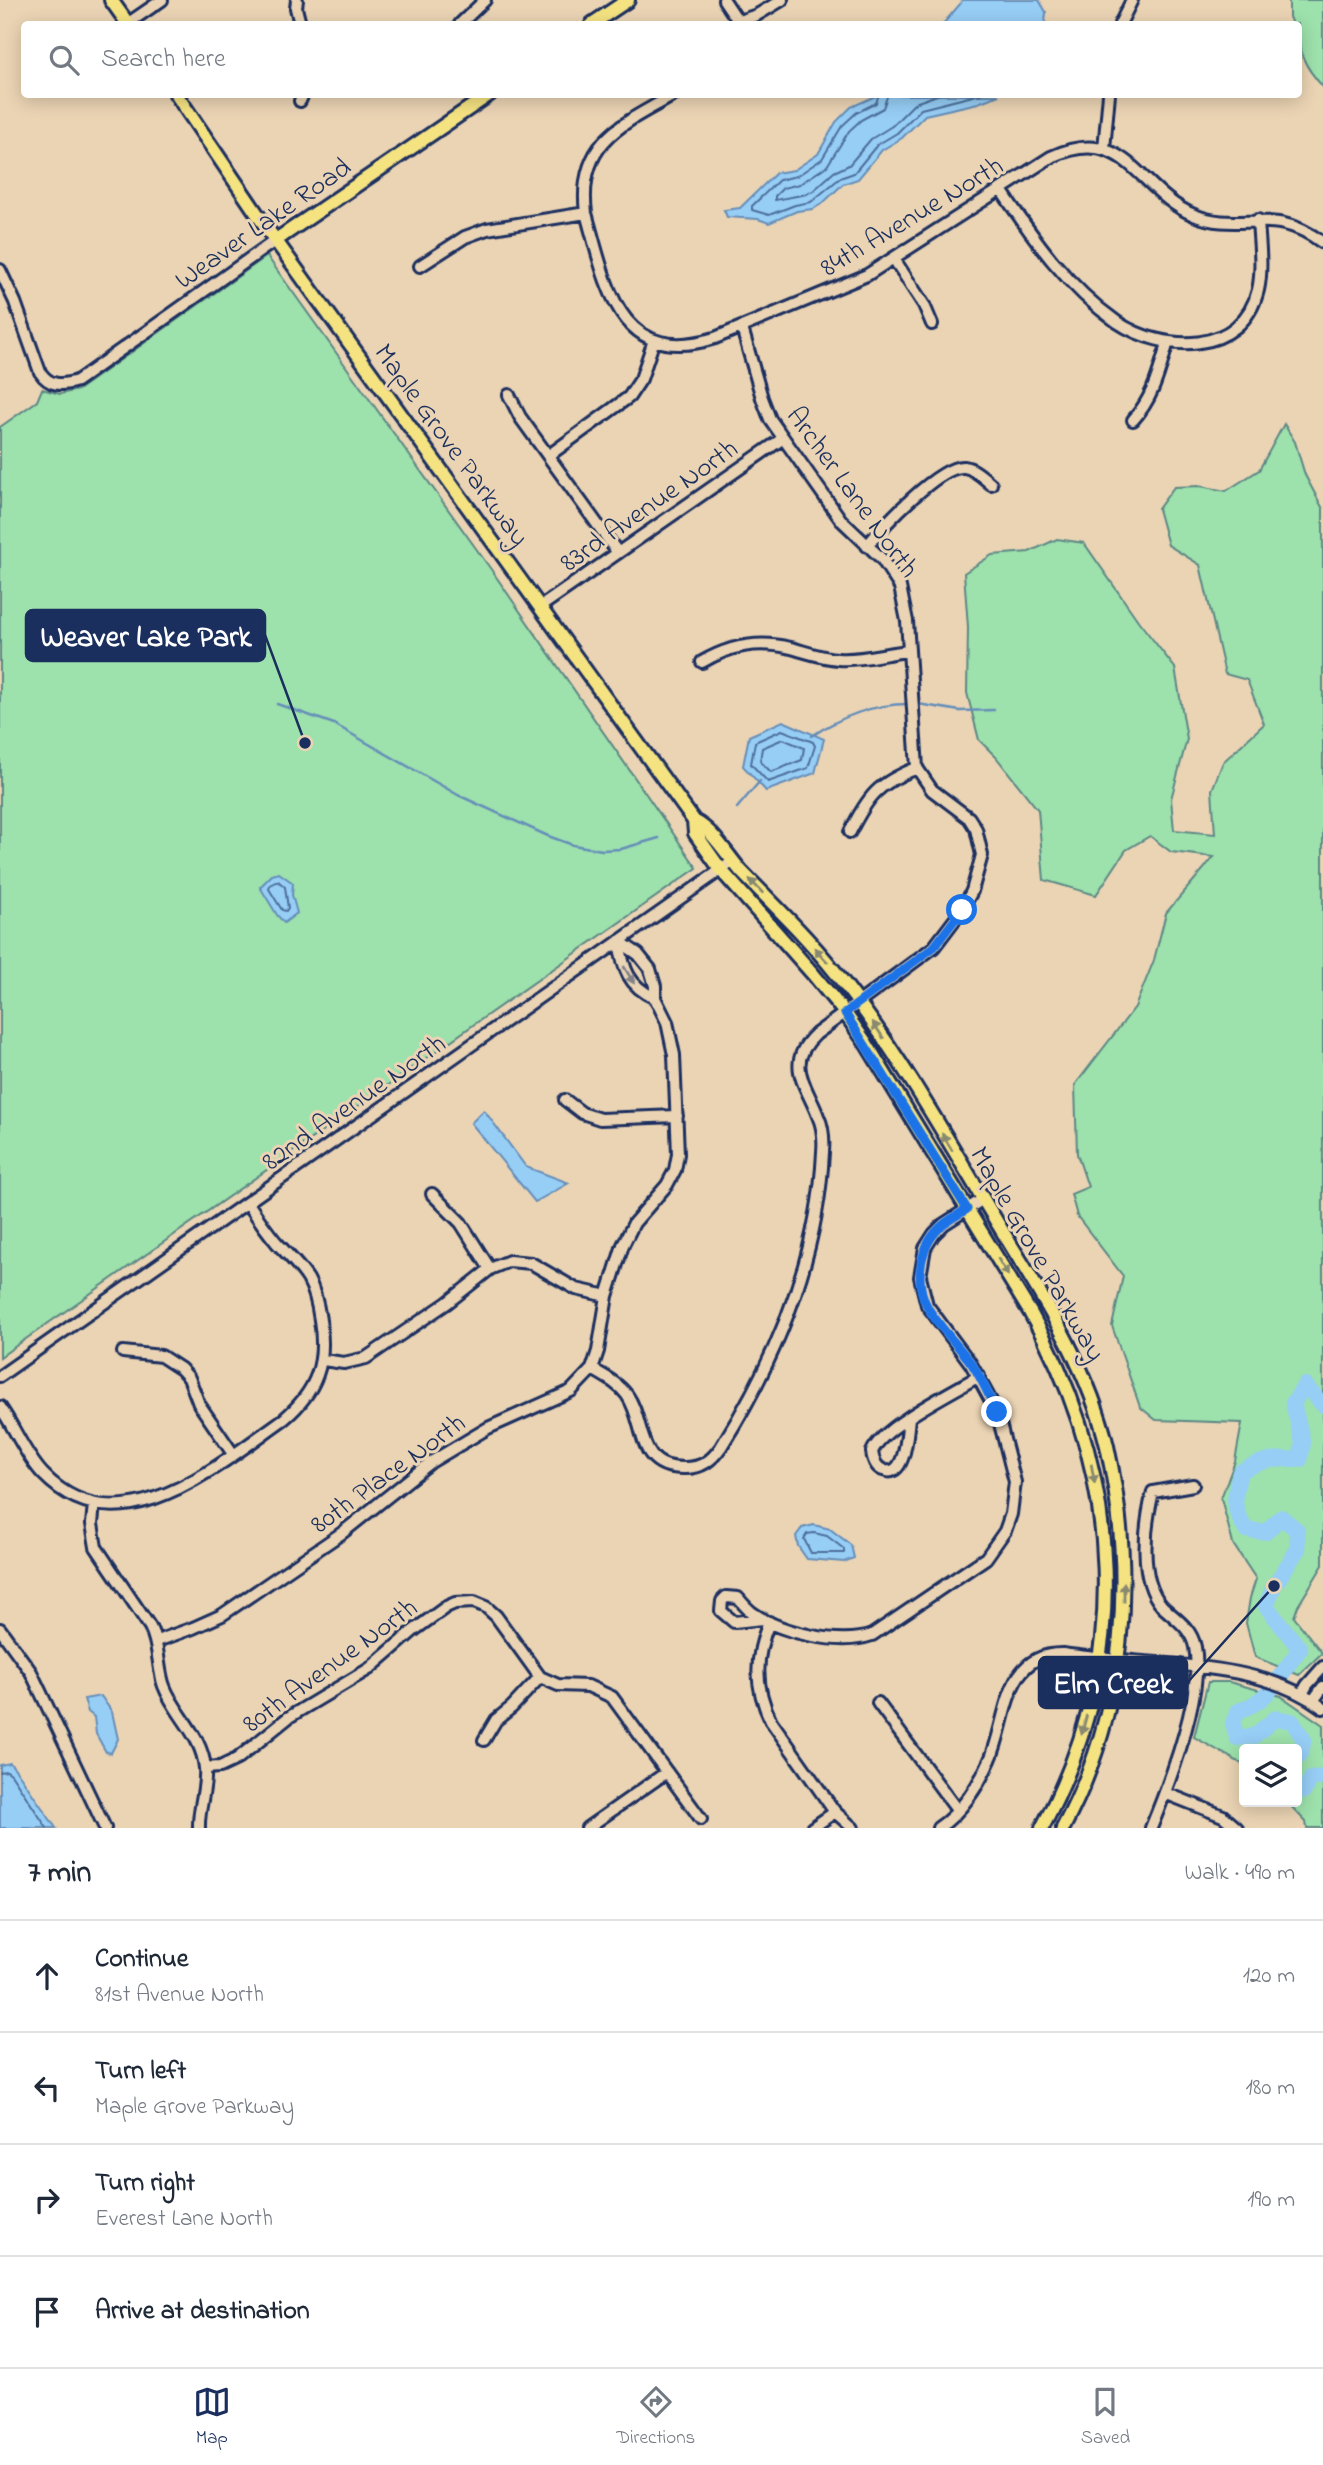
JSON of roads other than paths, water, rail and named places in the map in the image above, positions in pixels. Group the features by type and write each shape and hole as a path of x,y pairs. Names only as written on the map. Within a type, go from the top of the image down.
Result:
{"main road":[{"path":"111,0 126,21"},
{"path":"597,21 628,0"},
{"name":"Maple Grove Parkway","path":"179,98 276,240 694,821 706,827 733,862 797,928 859,1003 888,1045 1065,1335 1106,1444 1120,1522 1123,1609 1110,1702 1087,1776 1063,1828"},
{"name":"Weaver Lake Road","path":"276,240 484,98"},
{"name":"Maple Grove Parkway","path":"694,821 695,833 721,870 845,1013 1048,1343 1064,1377 1089,1449 1102,1524 1105,1611 1091,1698 1070,1770 1042,1828"}],"street":[{"path":"132,21 162,0"},
{"path":"297,0 299,21"},
{"path":"463,21 485,0"},
{"path":"724,0 739,21"},
{"path":"744,21 782,0"},
{"path":"1122,21 1132,0"},
{"path":"548,456 629,397 641,379 654,340 631,325 614,302 586,214 585,183 595,152 604,139 629,120 669,98"},
{"path":"1109,98 1104,149 1118,155 1170,201 1195,216 1211,220 1278,221 1297,226 1323,243"},
{"name":"84th Avenue North","path":"654,340 668,344 699,343 849,284 894,259 1062,151 1076,147 1104,149"},
{"path":"1001,190 1044,252 1087,297 1119,323 1168,342 1190,344 1221,337 1235,328 1246,316 1259,287 1258,220"},
{"path":"419,266 465,237 487,229 586,214"},
{"name":"Weaver Lake Road","path":"0,270 15,302 40,372 47,380 60,385 76,382 276,240"},
{"path":"894,259 933,324"},
{"name":"Archer Lane North","path":"742,328 762,398 782,439 841,520 882,559 900,587 905,604 917,768"},
{"path":"1133,420 1152,395 1168,342"},
{"path":"509,395 520,417 618,553"},
{"name":"83rd Avenue North","path":"540,607 782,439"},
{"path":"867,545 900,508 955,468 971,469 991,484"},
{"path":"702,662 725,650 754,644 772,644 838,659 858,659 909,651"},
{"path":"619,941 638,954 650,969 655,998 667,1022 672,1039 680,1138 674,1170 667,1185 634,1223 627,1236 607,1296 598,1351 592,1369 627,1395 645,1445 655,1459 664,1465 689,1468 702,1465 713,1458 721,1447 761,1380 798,1286 818,1198 823,1135 820,1118 800,1076 800,1060 810,1040 934,947 962,910 980,868 982,855 976,829 959,809 932,790 917,768 887,781 876,789 850,832"},
{"name":"82nd Avenue North","path":"0,1376 733,862"},
{"path":"619,941 626,973 636,987 655,998"},
{"path":"565,1100 582,1113 600,1119 677,1116"},
{"path":"432,1194 461,1223 490,1269"},
{"path":"853,1828 835,1812 771,1721 764,1706 757,1672 766,1620 833,1640 853,1640 872,1635 986,1558 1005,1531 1011,1514 1014,1490 1012,1466 997,1412 979,1376 927,1305 920,1277 925,1248 934,1234 944,1224 983,1199"},
{"path":"0,1407 43,1474 70,1494 94,1504 124,1506 146,1501 192,1482 297,1408 309,1393 323,1360 322,1330 312,1287 262,1225 248,1203"},
{"path":"323,1360 344,1363 366,1358 447,1303 490,1269 509,1261 531,1263 576,1289 607,1296"},
{"path":"123,1352 161,1356 181,1369 188,1378 199,1404 233,1454"},
{"name":"80th Place North","path":"157,1641 222,1615 342,1533 431,1462 488,1428 571,1391 592,1369"},
{"path":"909,1418 902,1461 891,1472 884,1471 873,1460 875,1444 909,1418 979,1376"},
{"path":"1152,1828 1188,1718 1196,1668 1196,1649 1193,1638 1153,1591 1149,1578 1146,1526 1153,1492 1193,1485"},
{"path":"94,1504 92,1524 96,1547 157,1641 163,1685 198,1742 205,1768 199,1828"},
{"name":"80th Avenue North","path":"205,1768 220,1767 237,1759 289,1717 355,1680 439,1611 455,1603 480,1604 496,1616 540,1677"},
{"path":"0,1629 31,1672 105,1828"},
{"path":"937,1828 957,1810 979,1782 1000,1735 1009,1694 1022,1672 1042,1656 1052,1654 1098,1658 1259,1677 1297,1691 1323,1708"},
{"path":"1297,1691 1307,1685 1323,1667"},
{"path":"484,1740 496,1720 540,1677 558,1685 588,1686 612,1698 701,1819"},
{"path":"1313,1701 1323,1687"},
{"path":"878,1703 957,1810"},
{"path":"587,1828 667,1772"},
{"path":"1165,1793 1223,1816 1237,1828"},
{"path":"812,1828 835,1812"}],"water":[{"path":"962,0 1039,0 1046,12 1045,21 946,21"},
{"path":"871,98 991,98 925,115 902,138 882,150 858,179 843,184 813,209 797,211 769,223 758,219 727,217 724,210 740,208 776,173 794,170 818,154 836,122 851,107"},
{"path":"783,721 824,739 815,773 766,791 743,766 749,736"},
{"path":"279,873 293,883 292,895 297,913 284,923 260,887 272,875"},
{"path":"484,1110 526,1167 569,1183 535,1202 471,1123"},
{"path":"814,1525 830,1529 851,1545 854,1558 844,1562 807,1559 798,1546 796,1536 802,1528"},
{"path":"101,1696 112,1712 118,1739 111,1753 106,1752 96,1734 94,1717 88,1712 84,1699"},
{"path":"10,1763 56,1828 0,1828 0,1765"}],"waterway":[{"path":"277,704 334,724 458,795 573,845 602,850 621,849 659,838"},
{"path":"812,736 858,713 883,706 908,704"},
{"path":"918,704 960,711 994,710"},
{"path":"737,808 760,781"},
{"path":"1302,1747 1304,1740 1292,1721 1276,1718 1254,1736 1237,1738 1233,1723 1238,1711 1259,1700 1274,1686 1300,1649 1266,1606 1274,1586 1298,1549 1297,1530 1281,1517 1266,1532 1246,1530 1236,1508 1235,1495 1240,1472 1269,1460 1300,1460 1303,1443 1293,1403 1305,1385 1323,1405"},
{"path":"1302,1790 1304,1791 1311,1779 1323,1777"}],"place":[{"name":"Weaver Lake Park","path":"305,743"},
{"name":"Elm Creek","path":"1274,1586"}]}
